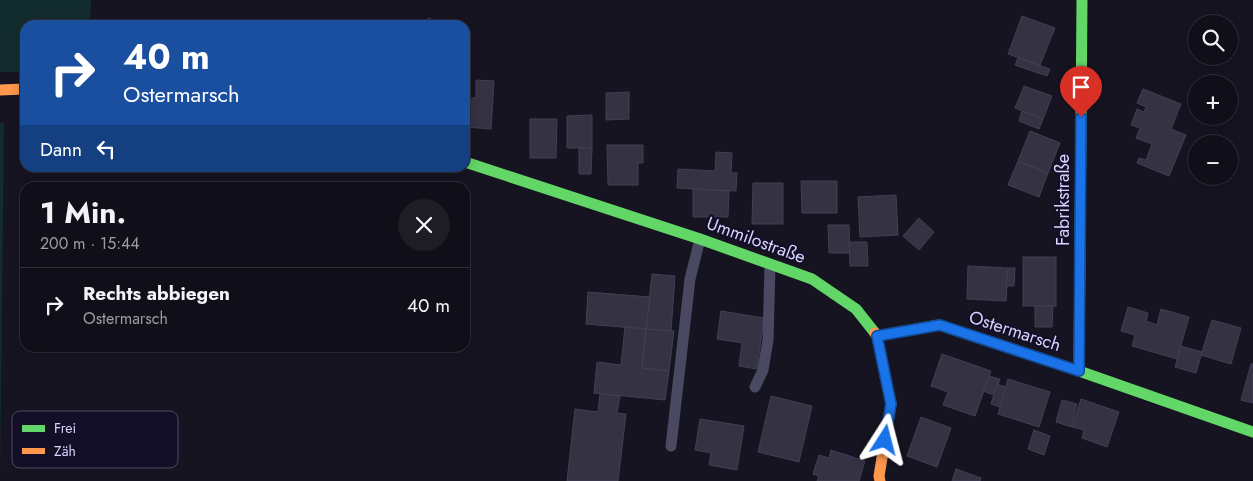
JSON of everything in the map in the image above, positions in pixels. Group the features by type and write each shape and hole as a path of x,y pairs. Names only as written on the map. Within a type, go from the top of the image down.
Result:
{"street":[{"name":"Fabrikstraße","path":"1079,371 1082,0"},
{"path":"0,90 20,89"},
{"name":"Ummilostraße","path":"470,164 770,263 812,279 856,309 877,336 891,404 879,476 880,481"},
{"name":"Ostermarsch","path":"877,336 940,325 1253,432"}],"lane":[{"path":"671,446 690,279 700,239"},
{"path":"755,387 763,370 768,340 770,263"}],"green space":[{"path":"0,0 91,0 90,20 20,20 20,72 0,72"},
{"path":"0,123 4,123 0,481"}],"building":[{"path":"1022,16 1055,28 1040,65 1008,54"},
{"path":"1018,58 1050,69 1047,76 1015,65"},
{"path":"476,80 494,81 491,129 470,127 470,98 476,98"},
{"path":"1024,86 1052,96 1043,119 1015,108"},
{"path":"1143,89 1181,104 1171,129 1186,135 1169,176 1137,163 1139,158 1146,160 1152,144 1136,138 1140,128 1131,125 1137,109 1144,112 1146,107 1137,103"},
{"path":"629,92 629,119 606,120 606,93"},
{"path":"1022,111 1043,119 1039,129 1019,121"},
{"path":"592,115 592,148 567,148 567,116"},
{"path":"530,119 557,119 556,158 530,158"},
{"path":"1030,131 1060,143 1048,173 1018,161"},
{"path":"607,145 643,145 643,163 638,163 638,185 608,185"},
{"path":"579,148 592,148 591,174 579,174"},
{"path":"716,152 732,153 731,173 737,173 736,191 677,188 678,169 715,171"},
{"path":"1018,161 1048,173 1039,197 1008,185"},
{"path":"801,181 837,181 837,213 802,213"},
{"path":"753,183 783,183 783,224 752,224"},
{"path":"693,189 729,191 728,217 693,217"},
{"path":"896,195 898,235 860,237 858,197"},
{"path":"919,218 934,232 919,250 903,236"},
{"path":"828,225 849,225 850,253 829,253"},
{"path":"849,242 867,242 868,266 850,266"},
{"path":"1023,257 1056,257 1056,306 1023,306"},
{"path":"968,266 1008,268 1006,301 967,299"},
{"path":"1008,268 1015,268 1014,286 1006,286"},
{"path":"652,274 675,276 671,331 646,329"},
{"path":"588,292 650,297 646,329 586,324"},
{"path":"1035,306 1053,306 1052,327 1035,327"},
{"path":"1128,307 1148,313 1146,321 1157,325 1161,309 1189,317 1177,359 1132,346 1135,335 1121,331"},
{"path":"721,311 764,318 757,369 739,366 742,343 717,339"},
{"path":"1212,320 1241,328 1231,364 1201,355"},
{"path":"625,327 646,329 642,368 669,371 665,400 594,393 597,362 621,365"},
{"path":"646,329 674,331 669,371 642,368"},
{"path":"1181,346 1202,352 1196,373 1175,367"},
{"path":"942,354 991,371 975,416 943,405 948,392 931,386"},
{"path":"1251,364 1253,364 1253,403 1241,400"},
{"path":"989,376 1000,379 994,395 983,391"},
{"path":"1008,379 1050,392 1039,427 998,414"},
{"path":"997,384 1006,387 1000,407 991,404"},
{"path":"600,394 620,396 617,413 626,414 618,481 567,481 575,409 598,412"},
{"path":"771,396 812,406 799,462 758,452"},
{"path":"1081,399 1119,412 1107,447 1082,438 1084,430 1072,427"},
{"path":"1062,400 1077,404 1071,427 1056,422"},
{"path":"921,417 951,428 937,467 907,456"},
{"path":"700,419 744,426 737,470 709,465 711,453 695,450"},
{"path":"1034,430 1050,436 1044,455 1028,449"},
{"path":"831,450 865,461 859,481 817,481 819,476 813,474 819,455 829,458"},
{"path":"956,469 981,478 980,481 952,481"}],"traffic: fast":[{"path":"1079,371 1082,0"},
{"path":"470,164 700,239 812,279 856,309 875,333"},
{"path":"877,336 939,325 1079,371 1253,432"}],"traffic: slow":[{"path":"0,90 20,89"},
{"path":"875,333 891,404 879,476 880,481"}],"route":[{"path":"885,440 891,404 877,336 940,325 1079,371 1081,117"}]}
